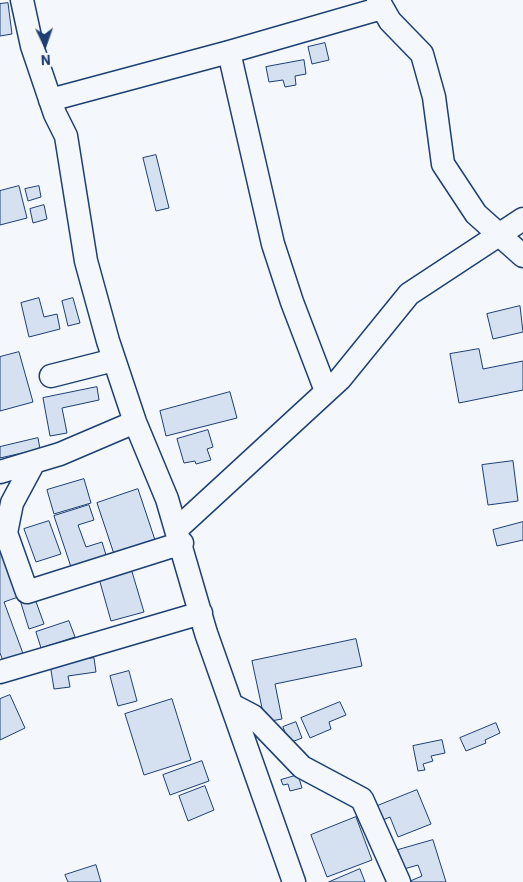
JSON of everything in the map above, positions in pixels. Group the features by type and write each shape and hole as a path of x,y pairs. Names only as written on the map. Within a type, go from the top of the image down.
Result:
{"street":[{"path":"22,0 32,46 55,114 66,136 86,261 114,360 135,422 168,499 200,613 294,882"},
{"path":"50,100 229,52 380,4 390,21 422,54 434,97 442,164 476,214 523,256"},
{"path":"229,52 273,244 292,302 326,391"},
{"path":"34,462 12,503 6,533 27,592 179,536 340,378 409,294 523,220"},
{"path":"51,376 114,360"},
{"path":"0,472 60,454 135,422"},
{"path":"0,672 200,613"},
{"path":"232,706 254,716 302,767 362,799 399,882"}],"building":[{"path":"8,3 12,34 0,36 0,4"},
{"path":"325,43 329,60 312,64 308,47"},
{"path":"304,60 306,74 295,76 296,85 285,87 283,80 269,82 266,67"},
{"path":"156,155 169,208 156,211 143,158"},
{"path":"19,186 27,218 0,225 0,191"},
{"path":"39,186 41,197 28,201 25,189"},
{"path":"44,205 47,219 33,223 30,209"},
{"path":"39,298 44,317 57,314 60,329 29,337 21,303"},
{"path":"73,298 80,323 68,326 62,301"},
{"path":"520,306 523,332 493,339 487,314"},
{"path":"479,349 483,369 523,361 523,390 459,403 450,354"},
{"path":"19,352 33,402 0,411 0,357"},
{"path":"97,387 99,400 62,408 67,433 50,436 43,398"},
{"path":"230,392 237,418 166,436 160,411"},
{"path":"208,430 213,447 207,449 211,460 196,464 195,461 184,463 177,439"},
{"path":"38,438 40,449 0,458 0,447"},
{"path":"513,461 518,501 488,505 482,465"},
{"path":"84,479 91,503 54,514 47,490"},
{"path":"138,489 155,540 114,554 97,503"},
{"path":"89,505 94,520 78,525 86,547 102,542 106,555 71,567 54,516"},
{"path":"49,521 61,554 36,562 24,529"},
{"path":"523,522 523,540 497,546 493,530"},
{"path":"0,541 21,596 4,602 25,659 5,666 0,653"},
{"path":"130,565 144,612 111,621 98,575"},
{"path":"34,596 44,624 29,629 20,600"},
{"path":"69,621 75,637 41,648 36,632"},
{"path":"356,639 362,666 275,684 282,719 265,722 252,661"},
{"path":"94,658 96,672 68,676 70,687 54,689 50,664"},
{"path":"129,671 137,701 118,706 110,676"},
{"path":"10,695 25,728 0,740 0,699"},
{"path":"172,699 191,760 144,775 125,714"},
{"path":"340,702 346,715 329,722 331,729 310,738 301,718"},
{"path":"296,722 302,738 289,743 283,727"},
{"path":"496,723 500,733 485,740 486,743 466,751 460,738"},
{"path":"442,740 445,753 431,756 433,761 423,764 425,770 418,771 413,746"},
{"path":"202,761 209,781 170,795 163,775"},
{"path":"298,775 302,788 290,791 288,784 283,785 281,780"},
{"path":"205,786 214,810 188,821 179,796"},
{"path":"417,790 431,824 398,837 390,817 376,823 370,809"},
{"path":"356,817 372,860 327,877 311,835"},
{"path":"433,840 446,882 408,882 422,876 418,865 404,869 398,850"},
{"path":"96,865 101,882 68,882 65,875"},
{"path":"360,869 365,882 329,882"}]}
